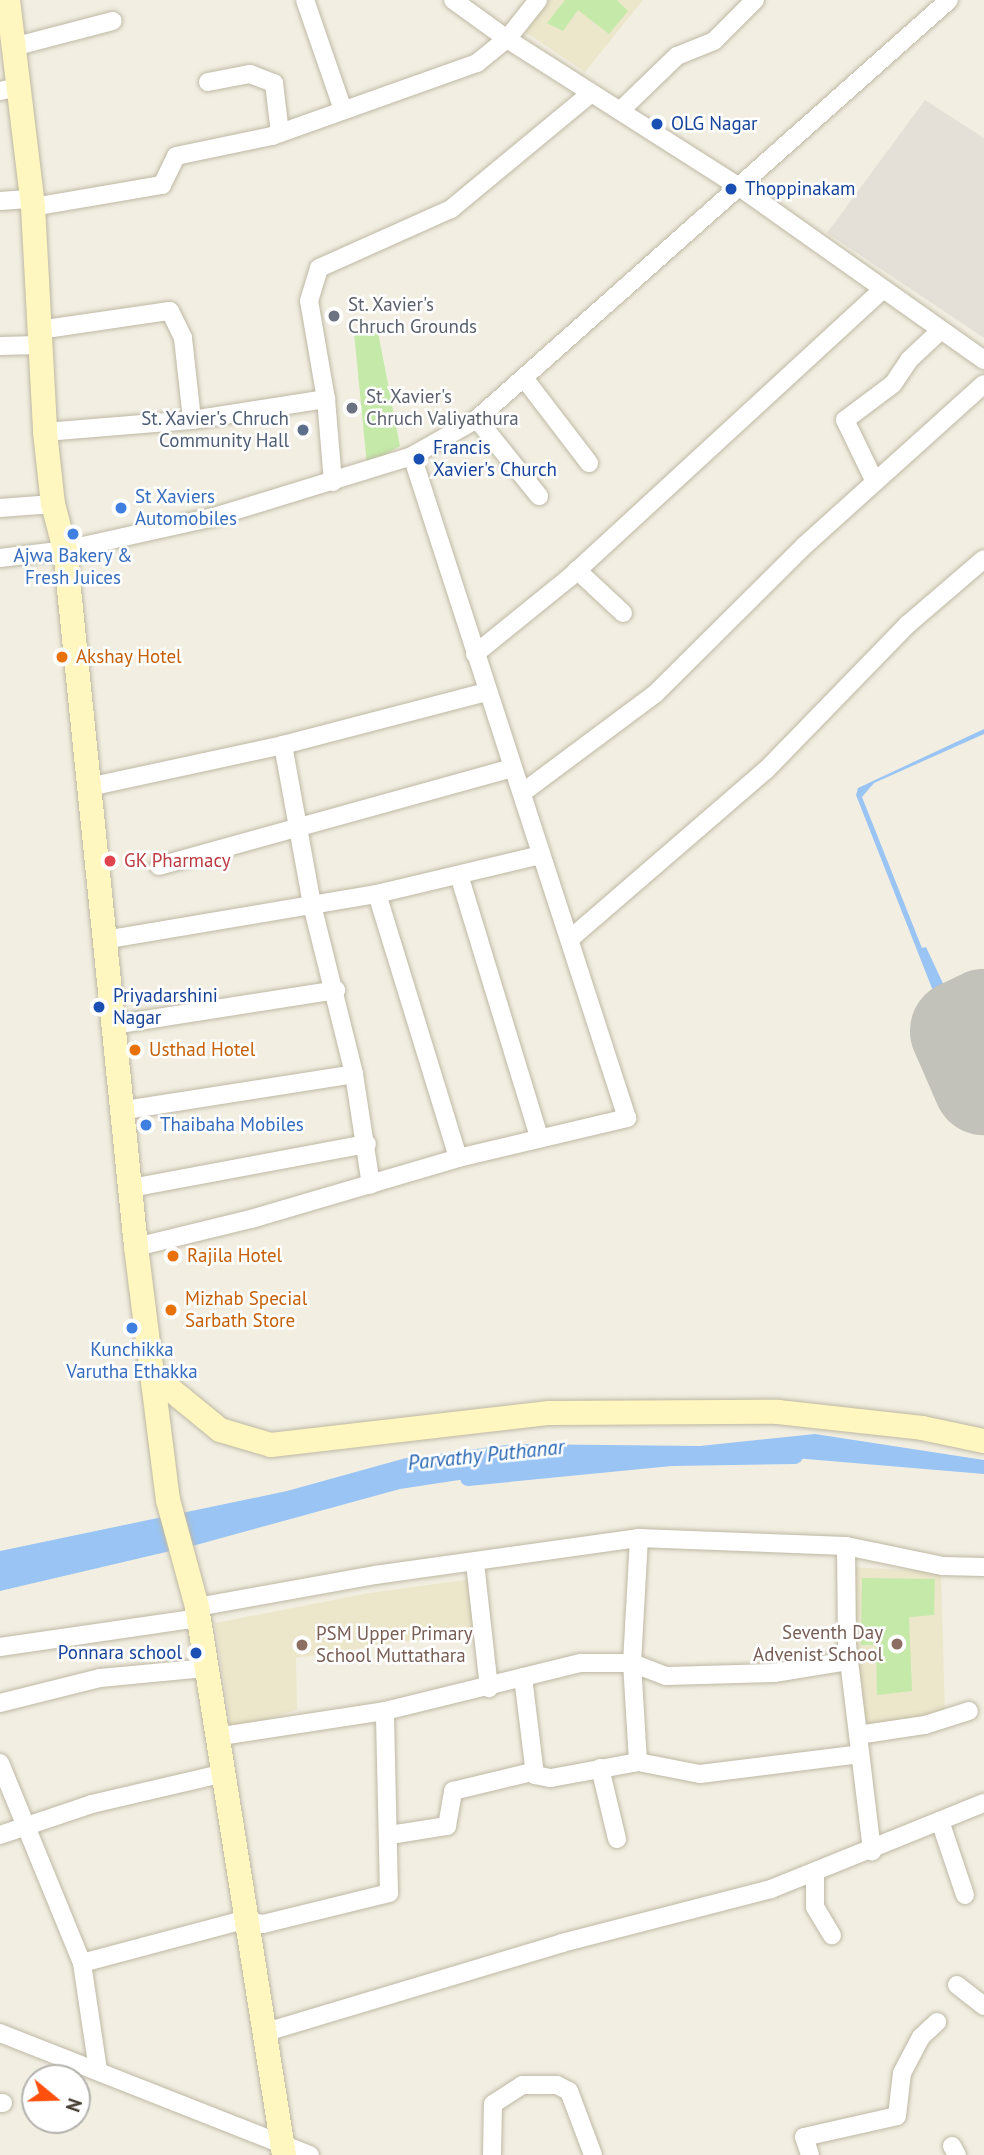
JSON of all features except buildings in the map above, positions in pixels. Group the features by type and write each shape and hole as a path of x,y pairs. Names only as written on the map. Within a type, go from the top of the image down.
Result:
{"main road":[{"path":"8,0 13,47 9,89 33,203 45,432 53,504 65,550 113,1026 125,1110 136,1247 168,1500 197,1612 215,1737 224,1773 244,1920 266,2032 282,2148"},
{"path":"154,1376 220,1430 271,1445 549,1413 778,1412 922,1428 984,1441"}],"street":[{"path":"305,0 343,110"},
{"path":"453,0 590,94 621,110 741,188 984,360"},
{"path":"0,201 33,203 162,185 176,156 280,133 477,63 507,39 538,0"},
{"path":"621,110 677,56 715,41 755,0"},
{"path":"0,558 65,550 214,517 412,456 477,419 741,188 948,0"},
{"path":"13,47 113,21"},
{"path":"208,82 250,74 274,83 280,133"},
{"path":"333,482 326,399 309,301 319,268 450,209 590,94"},
{"path":"475,654 578,570 882,290"},
{"path":"0,346 170,311 183,338 191,420"},
{"path":"875,482 845,420 893,384 909,360 941,330"},
{"path":"524,378 589,463"},
{"path":"522,793 656,693 875,482 984,384"},
{"path":"45,432 191,420 326,399"},
{"path":"477,419 540,496"},
{"path":"136,1247 371,1185 458,1158 627,1118 412,456"},
{"path":"0,508 53,504"},
{"path":"570,939 767,769 908,625 984,559"},
{"path":"578,570 623,613"},
{"path":"89,787 283,746 487,692"},
{"path":"283,746 300,825 312,905 336,990 354,1074 367,1144 371,1185"},
{"path":"159,866 513,768"},
{"path":"104,940 377,894 541,855"},
{"path":"459,875 539,1138"},
{"path":"377,894 458,1158"},
{"path":"113,1026 336,990"},
{"path":"125,1110 354,1074"},
{"path":"131,1188 367,1144"},
{"path":"638,1762 632,1662 639,1538"},
{"path":"0,1647 197,1612 375,1575 639,1538 846,1546 943,1566 984,1567"},
{"path":"846,1546 849,1661 872,1852"},
{"path":"475,1563 489,1688"},
{"path":"215,1737 385,1711 489,1688 523,1676 581,1663 632,1662 667,1676 774,1673 849,1661"},
{"path":"0,1703 100,1678 205,1668"},
{"path":"523,1676 532,1772"},
{"path":"82,1963 244,1920 263,1924 389,1892 390,1835 385,1711"},
{"path":"858,1734 925,1725 969,1711"},
{"path":"390,1835 447,1826 453,1791 532,1772 551,1778 638,1762 699,1774 860,1754"},
{"path":"1,1768 82,1963 98,2070"},
{"path":"600,1768 617,1839"},
{"path":"0,1835 92,1804 224,1773"},
{"path":"266,2032 815,1873 872,1852 984,1803"},
{"path":"940,1821 965,1895"},
{"path":"815,1873 816,1908 832,1935"},
{"path":"957,1985 984,2006"},
{"path":"810,2155 804,2137 897,2116 902,2073 921,2037 937,2022"},
{"path":"0,2033 98,2070 282,2148 310,2155"},
{"path":"492,2155 493,2104 522,2085 557,2085 569,2091 593,2155"}],"shaded area":[{"path":"549,0 643,0 585,72 524,31"},
{"path":"925,100 984,138 984,338 827,233"},
{"name":"Seventh Day Advenist School","path":"851,1567 941,1572 945,1717 850,1731"},
{"name":"PSM Upper Primary School Muttathara","path":"472,1579 475,1631 296,1658 297,1710 231,1730 215,1623 369,1593"}],"green space":[{"path":"565,0 617,0 628,11 609,34 578,10 563,31 547,23"},
{"path":"377,327 400,446 367,465 354,333"},
{"path":"862,1578 935,1579 934,1615 909,1617 912,1691 877,1695 876,1645 861,1645"}],"water":[{"path":"984,729 984,734 874,783 862,797 922,948 926,947 946,990 935,996 856,795 858,788"},
{"path":"815,1434 984,1460 984,1474 735,1453 558,1465 400,1489 196,1545 0,1591 0,1551 287,1491 406,1458 513,1444 700,1446"}],"waterway":[{"name":"Parvathy Puthanar","path":"468,1478 671,1458 795,1456"}],"runway":[{"path":"984,1020 961,1031 984,1084"}],"place":[{"name":"OLG Nagar","path":"657,124"},
{"name":"Thoppinakam","path":"731,189"},
{"name":"St. Xavier's Chruch Grounds","path":"334,316"},
{"name":"St. Xavier's Chruch Valiyathura","path":"352,408"},
{"name":"St. Xavier's Chruch Community Hall","path":"303,430"},
{"name":"Francis Xavier's Church","path":"419,459"},
{"name":"St Xaviers Automobiles","path":"121,508"},
{"name":"Ajwa Bakery & Fresh Juices","path":"73,534"},
{"name":"Akshay Hotel","path":"62,657"},
{"name":"GK Pharmacy","path":"110,861"},
{"name":"Priyadarshini Nagar","path":"99,1007"},
{"name":"Usthad Hotel","path":"135,1050"},
{"name":"Thaibaha Mobiles","path":"146,1125"},
{"name":"Rajila Hotel","path":"173,1256"},
{"name":"Mizhab Special Sarbath Store","path":"171,1310"},
{"name":"Kunchikka Varutha Ethakka","path":"132,1328"},
{"name":"Seventh Day Advenist School","path":"897,1644"},
{"name":"PSM Upper Primary School Muttathara","path":"302,1645"},
{"name":"Ponnara school","path":"196,1653"}]}
